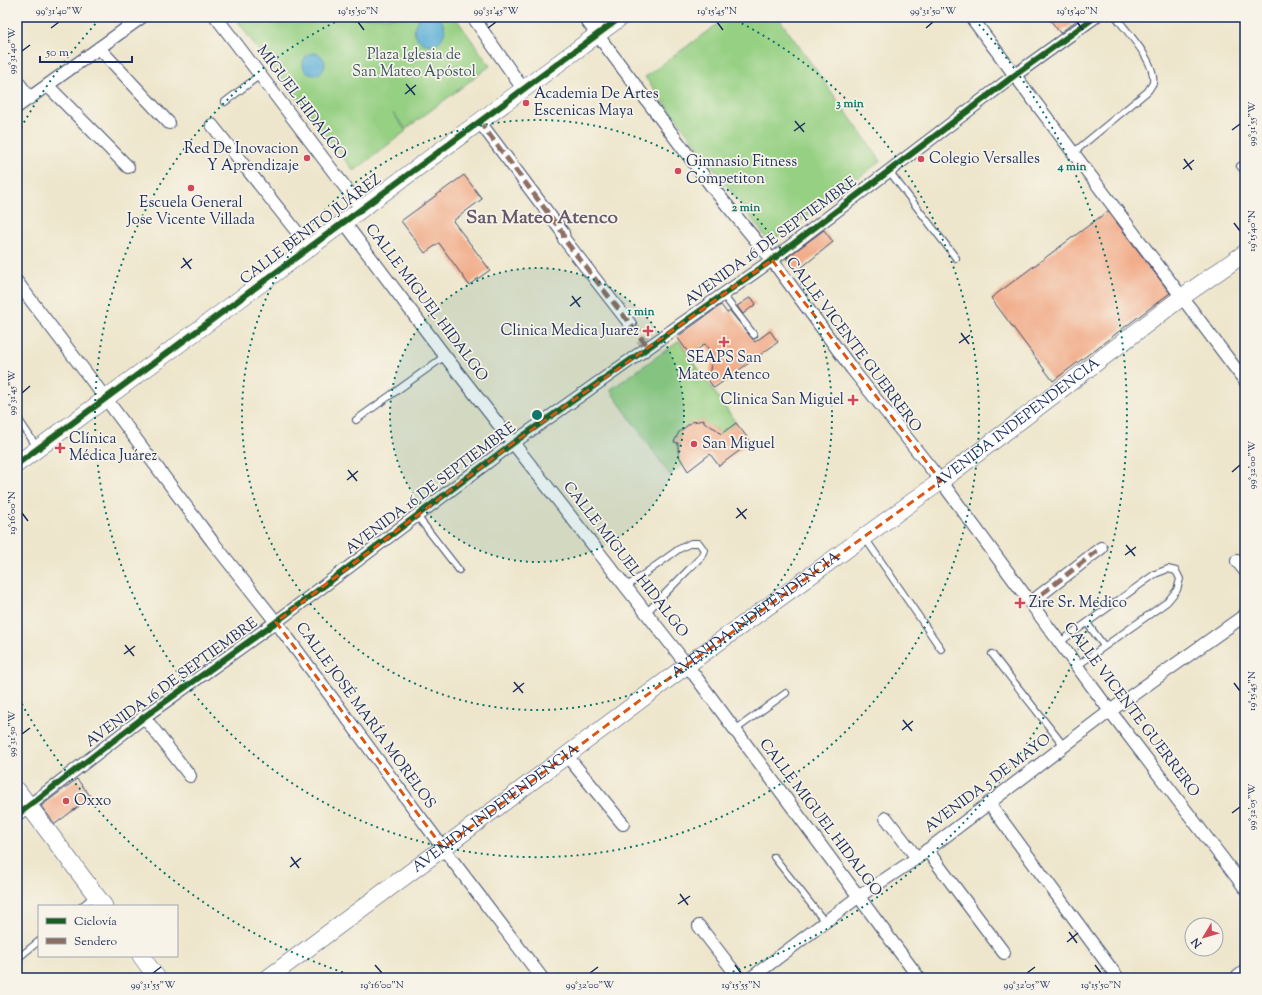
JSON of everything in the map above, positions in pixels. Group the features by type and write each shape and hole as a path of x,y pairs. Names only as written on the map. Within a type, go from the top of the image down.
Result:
{"main road":[{"name":"CALLE BENITO JUÁREZ","path":"17,464 621,17"},
{"name":"AVENIDA INDEPENDENCIA","path":"268,978 687,666 941,481 1182,297 1245,253"},
{"path":"17,790 23,810 99,901"},
{"path":"142,957 157,978"}],"street":[{"path":"17,107 142,17"},
{"name":"MIGUEL HIDALGO","path":"216,17 361,208"},
{"path":"473,17 523,89"},
{"name":"CALLE VICENTE GUERRERO","path":"584,17 712,187 772,260 852,369 941,481 1110,711 1245,888"},
{"path":"971,17 1245,381"},
{"name":"AVENIDA 16 DE SEPTIEMBRE","path":"23,810 144,717 276,622 646,344 772,260 1015,75 1095,17"},
{"path":"99,48 169,123"},
{"path":"17,81 30,98"},
{"path":"48,86 128,167"},
{"path":"479,121 563,233 564,239 630,324"},
{"path":"212,125 309,248"},
{"name":"CALLE MIGUEL HIDALGO","path":"344,222 445,356 687,666 918,978"},
{"name":"CALLE JOSÉ MARÍA MORELOS","path":"17,282 212,541 276,622 443,848 542,978"},
{"path":"1030,603 1101,548"},
{"path":"1237,561 1245,571"},
{"name":"AVENIDA 5 DE MAYO","path":"751,978 858,897 917,858 1110,711 1245,615"},
{"path":"144,717 190,776"},
{"path":"567,756 623,824"},
{"path":"989,803 1118,978"},
{"path":"886,818 917,858"},
{"path":"927,850 1004,953"},
{"path":"699,926 739,978"},
{"path":"1236,978 1245,971"}],"lane":[{"path":"1073,153 1148,91 1152,83 1152,70 1144,53 1116,17"},
{"path":"225,102 260,75"},
{"path":"1240,166 1245,172"},
{"path":"889,171 956,258"},
{"path":"723,294 754,336"},
{"path":"356,420 445,356"},
{"path":"17,417 38,448"},
{"path":"417,516 460,570"},
{"path":"864,537 941,649"},
{"path":"626,587 679,549 691,543 699,543 704,550 701,557 646,613"},
{"path":"1060,642 1155,574 1168,569 1176,571 1180,579 1177,590 1167,602 1077,666"},
{"path":"1087,623 1104,646"},
{"path":"992,654 1064,746"},
{"path":"735,730 786,693"},
{"path":"774,857 825,922"},
{"path":"85,905 99,901"},
{"path":"17,959 38,942"}],"highlighted area":[{"path":"772,260 941,481 687,665 443,848 276,622 513,443"}],"green space":[{"name":"Plaza Iglesia de San Mateo Apóstol","path":"235,17 455,17 490,66 406,129 393,113 406,131 354,171 266,61"},
{"path":"727,17 778,17 881,161 770,243 645,77"},
{"path":"679,341 736,423 722,434 716,429 704,424 704,420 686,426 675,442 678,443 679,454 684,464 670,475 610,390"}],"water":[{"path":"420,17 439,17 445,30 440,41 428,45 417,38 415,25"},
{"path":"314,53 322,56 325,64 322,72 314,75 306,72 303,64 306,56"}],"building":[{"path":"1048,17 1081,17 1060,33"},
{"path":"464,175 482,199 453,221 490,270 469,285 439,243 425,253 401,221"},
{"path":"1108,211 1170,293 1053,381 991,298"},
{"path":"824,230 833,242 796,272 786,258"},
{"path":"751,297 756,304 743,314 737,306"},
{"path":"721,305 727,313 730,311 755,342 770,331 778,342 714,388 706,377 709,375 713,355 705,344 690,355 677,337"},
{"path":"704,420 704,423 716,429 721,434 736,423 751,442 719,466 710,454 688,471 680,458 678,443 674,442 679,432 692,422"},
{"name":"Oxxo","path":"77,779 91,797 55,824 41,806"}],"tunnel":[{"path":"630,324 644,342"}],"marked path":[{"path":"479,121 563,233 564,239 648,347"},
{"path":"1030,603 1101,548"}],"cycle path":[{"path":"17,464 621,17"},
{"path":"17,815 144,717 276,622 513,443 772,260 1015,75 1095,17"}],"place":[{"name":"Academia De Artes Escenicas Maya","path":"526,103"},
{"name":"Red De Inovacion Y Aprendizaje","path":"307,158"},
{"name":"Colegio Versalles","path":"921,159"},
{"name":"Gimnasio Fitness Competiton","path":"678,171"},
{"name":"Escuela General Jose Vicente Villada","path":"191,188"},
{"name":"Clinica Medica Juarez","path":"648,331"},
{"name":"SEAPS San Mateo Atenco","path":"724,342"},
{"name":"Clinica San Miguel","path":"853,400"},
{"name":"San Miguel","path":"694,444"},
{"name":"Clínica Médica Juárez","path":"60,448"},
{"name":"Zire Sr. Medico","path":"1020,603"},
{"name":"Oxxo","path":"66,801"}],"district":[{"name":"San Mateo Atenco","path":"542,218"}]}
